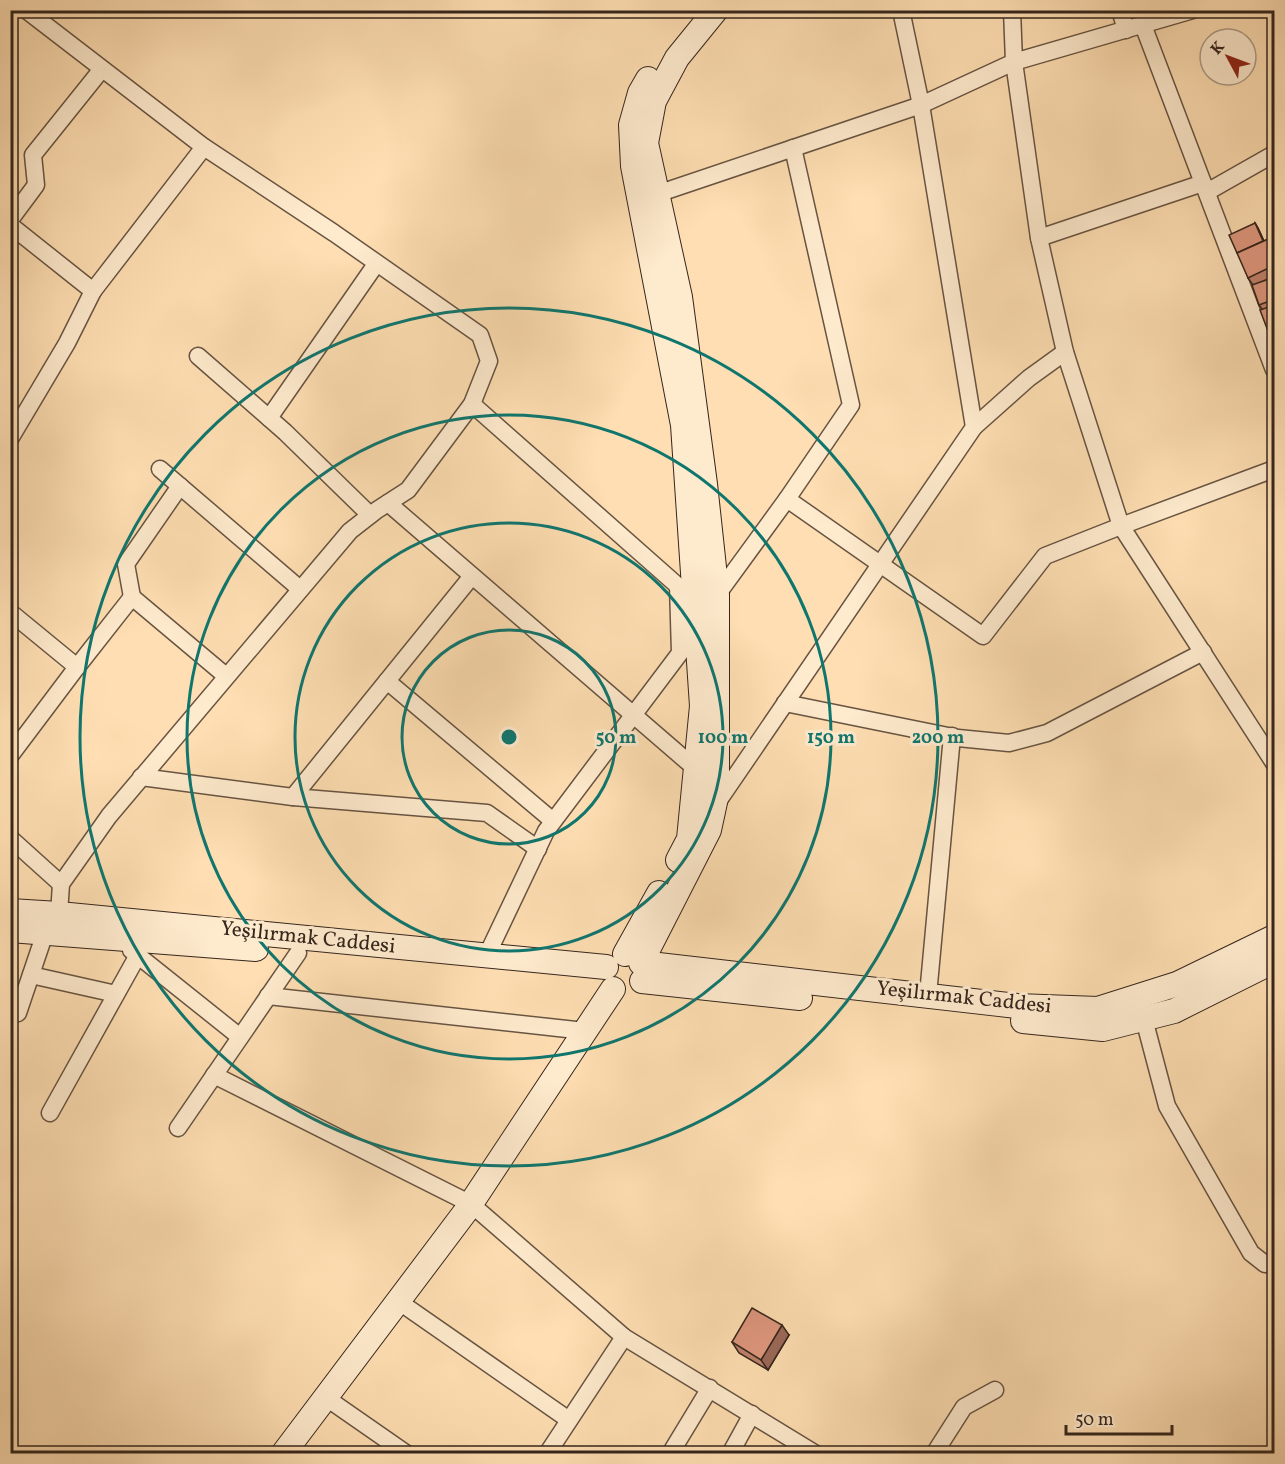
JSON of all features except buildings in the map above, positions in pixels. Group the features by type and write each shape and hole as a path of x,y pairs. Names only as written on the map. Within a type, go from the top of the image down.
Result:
{"main road":[{"path":"622,972 689,839 702,706 683,425 633,166 631,125 640,93 666,46 695,10"},
{"path":"283,1454 471,1204 585,1031 709,830 717,793 717,595 680,297 646,143 654,101 677,58 716,10"},
{"name":"Yeşilırmak Caddesi","path":"10,911 117,938 298,953 622,972 928,995 1017,1005 1098,1009 1177,984 1275,937"},
{"name":"Yeşilırmak Caddesi","path":"10,930 52,923 487,955 1103,1029 1174,1011 1275,961"}],"street":[{"path":"18,1013 52,923 61,884 109,816 350,531 408,490 472,404 489,361 480,335 204,147 26,10"},
{"path":"901,10 921,105 974,427"},
{"path":"1012,10 1014,62 1039,238 1065,352 1121,526 1273,758"},
{"path":"1120,10 1135,28 1205,188 1275,370"},
{"path":"657,194 921,105 1014,62 1193,10"},
{"path":"10,220 36,185 33,155 102,69"},
{"path":"10,439 67,343 93,291 204,147"},
{"path":"717,595 787,499 851,405 793,148"},
{"path":"1039,238 1205,188 1275,154"},
{"path":"10,225 93,291"},
{"path":"269,418 374,267"},
{"path":"714,807 974,427 1029,378 1065,352"},
{"path":"198,357 285,432 370,515"},
{"path":"472,404 678,586 680,653 546,831 487,955"},
{"path":"160,469 300,589"},
{"path":"787,499 983,636 1045,556 1275,469"},
{"path":"180,486 126,564 132,597 226,676"},
{"path":"387,503 696,769"},
{"path":"293,797 472,576"},
{"path":"10,756 132,597"},
{"path":"10,612 77,667"},
{"path":"785,703 952,736 1009,743 1047,733 1203,652"},
{"path":"387,681 553,821"},
{"path":"928,995 952,736"},
{"path":"141,777 293,797 487,813 538,849"},
{"path":"10,838 61,884"},
{"path":"117,938 240,1037"},
{"path":"178,1128 298,953"},
{"path":"50,1113 138,956"},
{"path":"32,975 116,994"},
{"path":"268,996 585,1031"},
{"path":"1144,1018 1167,1106 1251,1253 1265,1264 1275,1261"},
{"path":"214,1075 471,1204 624,1337 816,1454"},
{"path":"398,1301 569,1420"},
{"path":"547,1454 624,1337"},
{"path":"670,1454 710,1388"},
{"path":"934,1454 964,1407 995,1390"},
{"path":"325,1398 407,1454"},
{"path":"730,1454 752,1414"}]}
